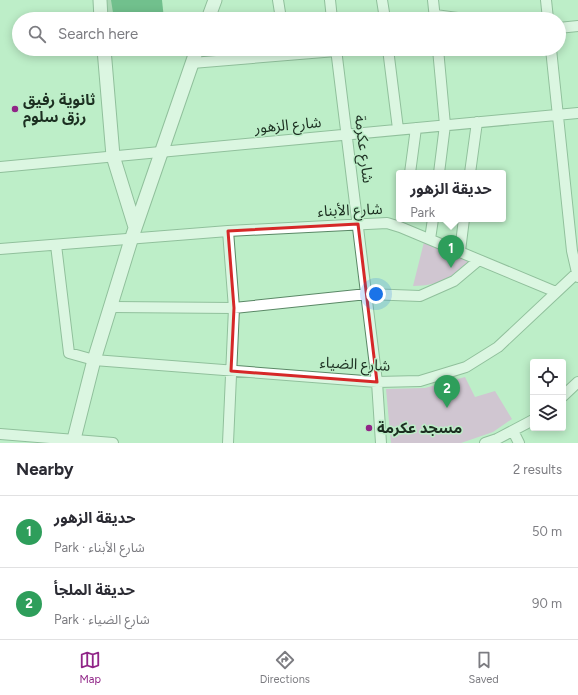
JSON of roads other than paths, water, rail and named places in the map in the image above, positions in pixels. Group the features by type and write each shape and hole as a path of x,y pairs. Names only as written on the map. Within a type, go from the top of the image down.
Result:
{"main road":[{"path":"100,0 101,12"},
{"path":"211,12 215,0"},
{"path":"105,56 113,156 135,227"},
{"path":"74,441 94,360 112,307 135,227 194,56"}],"street":[{"path":"278,0 280,12"},
{"path":"330,0 331,12"},
{"path":"382,0 384,12"},
{"path":"433,0 434,12"},
{"path":"546,0 547,12"},
{"path":"566,27 578,26"},
{"path":"192,63 251,56"},
{"name":"شارع عكرمة","path":"337,56 378,382 382,443"},
{"path":"389,56 398,130"},
{"path":"439,56 445,125 439,170"},
{"path":"552,56 572,251 578,275"},
{"name":"شارع الزهور","path":"0,167 578,113"},
{"path":"470,170 477,122"},
{"path":"410,170 416,128"},
{"path":"430,239 432,222"},
{"path":"460,251 464,222"},
{"name":"شارع الأبناء","path":"0,249 131,240 228,231 358,224 404,224 430,239 556,292"},
{"path":"228,231 234,308 228,443"},
{"name":"شارع الضياء","path":"56,245 69,353 94,360 231,372 378,382 420,381 466,367 498,347 556,292 578,275"},
{"path":"112,307 234,308 367,294 420,296 454,281 479,260"},
{"path":"564,395 578,382"},
{"path":"485,443 530,422"},
{"path":"513,431 519,443"},
{"path":"0,434 112,443"}],"place":[{"name":"ثانوية رفيق رزق سلوم","path":"15,109"},
{"name":"حديقة الزهور","path":"451,268"},
{"name":"حديقة الملجأ","path":"447,408"},
{"name":"مسجد عكرمة","path":"369,428"}]}
